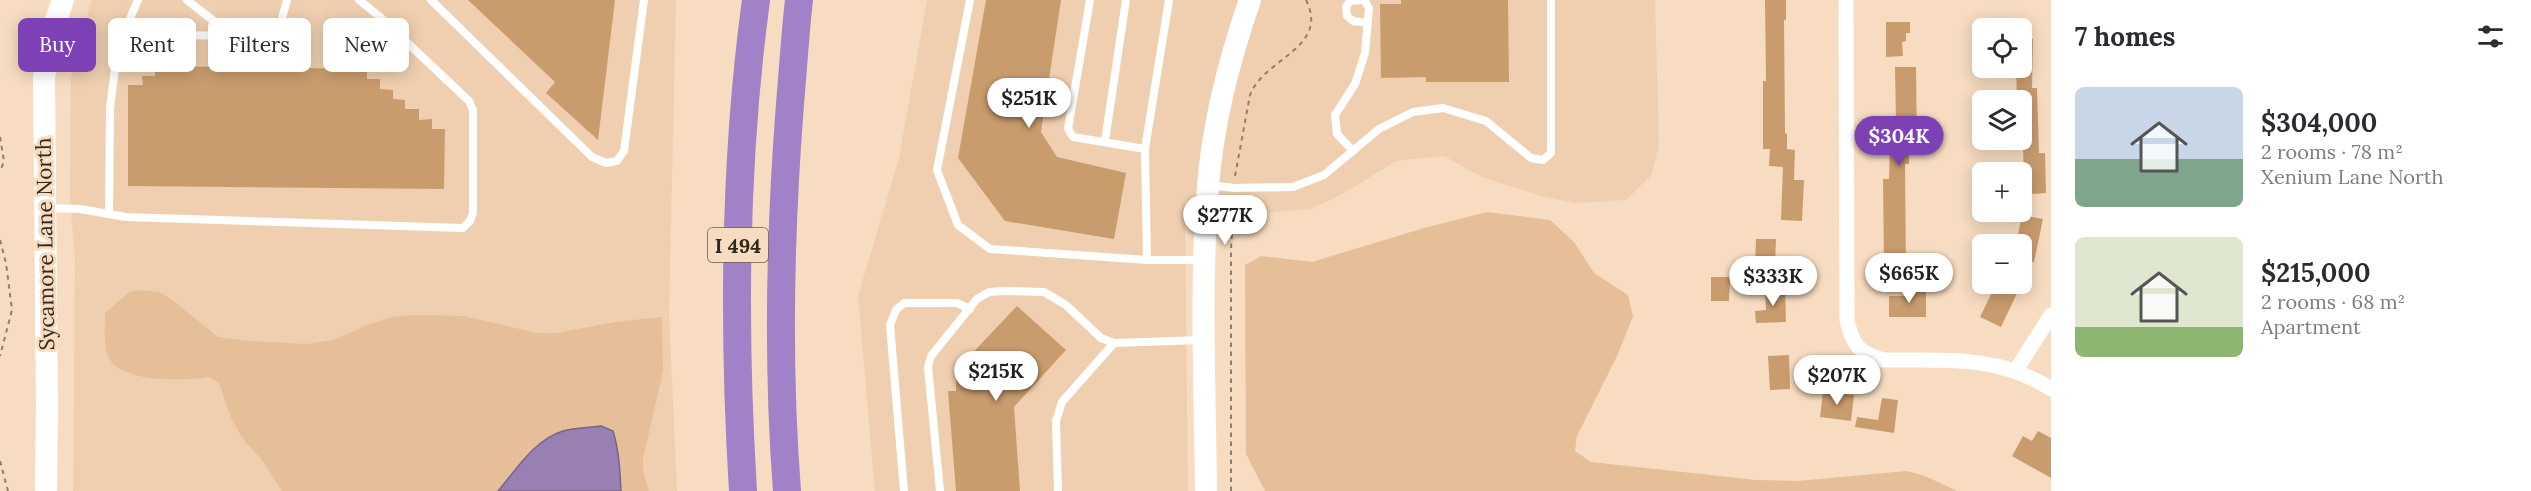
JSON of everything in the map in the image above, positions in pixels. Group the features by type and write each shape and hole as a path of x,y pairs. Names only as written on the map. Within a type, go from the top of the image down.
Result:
{"highway":[{"name":"I 494","path":"743,491 738,402 738,256 743,135 756,0"},
{"name":"I 494","path":"787,491 780,343 781,278 784,174 799,0"}],"street":[{"name":"Sycamore Lane North","path":"46,491 44,78 52,31 63,0"},
{"path":"1206,491 1204,260 1208,185 1217,120 1233,50 1250,0"},
{"path":"1846,0 1847,320 1854,343 1871,357 1883,360 1979,362 2016,370 2051,389"},
{"path":"2016,370 2051,315"}],"lane":[{"path":"130,18 138,0"},
{"path":"187,0 210,18"},
{"path":"282,18 287,0"},
{"path":"44,208 80,209 126,218 463,228 470,221 473,213 473,110 469,101 359,0"},
{"path":"431,0 592,157 606,163 617,160 624,151 644,0"},
{"path":"970,0 937,170 958,225 990,249 1147,260 1204,260"},
{"path":"1090,0 1068,129 1073,137 1145,149"},
{"path":"1105,141 1126,0"},
{"path":"1147,260 1145,149 1169,0"},
{"path":"1353,151 1337,134 1335,115 1355,84 1365,53 1369,8 1362,0 1350,1 1346,7 1347,16 1353,21 1367,22"},
{"path":"1208,185 1234,188 1293,187 1324,175 1379,129 1413,112 1443,108 1486,121 1531,158 1543,160 1551,153 1551,0"},
{"path":"109,214 110,108 115,72"},
{"path":"940,491 928,367 931,356 977,299 989,292 1044,292 1066,305 1101,339 1114,343 1205,340"},
{"path":"904,491 890,325 896,310 904,303 957,303 970,309"},
{"path":"1058,491 1056,421 1062,402 1114,343"}],"path":[{"path":"1231,491 1231,249 1234,188 1250,95 1254,84 1296,48 1312,28 1312,12 1306,0"},
{"path":"0,136 4,160 0,172"},
{"path":"0,240 6,263 12,310 0,356"},
{"path":"0,461 8,491"}],"shaded area":[{"path":"92,0 676,0 669,313 677,491 73,491 75,261 70,199 71,79 72,72 96,72 96,18 86,18"},
{"path":"927,0 1655,0 1659,145 1651,176 1626,200 1576,203 1541,196 1482,177 1444,156 1396,161 1346,192 1311,209 1185,219 1188,491 875,491 858,296 899,158"},
{"path":"1487,212 1550,220 1574,242 1594,273 1628,295 1633,316 1618,354 1577,436 1575,451 1591,462 1756,480 1798,481 1907,471 1925,476 1957,491 1265,491 1246,454 1245,265 1261,256 1312,262 1424,228"},
{"path":"143,290 159,292 171,299 218,337 248,341 306,344 334,340 367,325 392,317 411,315 464,316 537,333 557,333 615,322 662,317 663,371 643,459 643,470 649,491 621,491 618,453 613,431 601,426 516,470 498,491 282,491 262,460 243,439 231,418 219,383 208,377 150,378 121,370 111,362 105,346 105,313 129,292"},
{"path":"601,426 613,431 620,468 621,491 498,491 527,456 543,441 568,430"}],"building":[{"path":"468,0 615,0 598,140 546,93 555,82"},
{"path":"986,0 1061,0 1041,132 1057,157 1126,173 1114,239 1005,221 958,158"},
{"path":"1401,0 1508,0 1509,82 1426,82 1426,77 1381,78 1380,4 1401,4"},
{"path":"1765,0 1786,0 1786,20 1784,20 1785,133 1787,134 1787,149 1795,150 1794,180 1804,180 1802,221 1781,220 1783,167 1769,166 1770,149 1763,149 1763,81 1766,81"},
{"path":"1886,22 1910,22 1910,33 1906,33 1906,41 1902,42 1903,56 1886,57"},
{"path":"2033,39 2032,88 2037,88 2039,153 2045,153 2046,193 2032,194 2032,162 2023,162 2023,150 2032,150 2032,90 2017,90 2016,78 2032,78"},
{"path":"196,67 208,67 208,72 311,72 311,68 323,68 323,72 367,72 367,79 380,79 380,89 393,90 393,99 405,100 405,109 419,109 419,120 432,119 432,129 445,129 444,189 128,186 128,85 143,85 142,76 155,76 155,72 196,72"},
{"path":"1895,67 1916,67 1917,145 1909,145 1909,164 1905,164 1906,268 1884,268 1883,179 1889,179 1890,145 1883,144 1884,123 1896,123"},
{"path":"2032,217 2043,219 2034,262 2032,262 2032,234 2018,234 2021,222 2032,222"},
{"path":"1756,239 1776,239 1775,265 1755,265"},
{"path":"1711,277 1730,277 1729,301 1711,301"},
{"path":"1785,288 1786,322 1756,323 1755,311 1766,310 1765,289"},
{"path":"1905,289 1926,289 1926,317 1889,317 1889,296 1905,296"},
{"path":"1991,294 2017,294 2001,327 1980,317"},
{"path":"1017,306 1066,350 1014,407 1020,491 956,491 948,391 956,391 956,379 961,379 961,365"},
{"path":"1789,355 1790,389 1770,390 1768,356"},
{"path":"1823,392 1854,395 1851,421 1820,417"},
{"path":"1882,398 1898,400 1894,433 1855,427 1857,417 1878,420"},
{"path":"2038,431 2051,438 2051,478 2012,456 2023,436 2032,441"}]}
